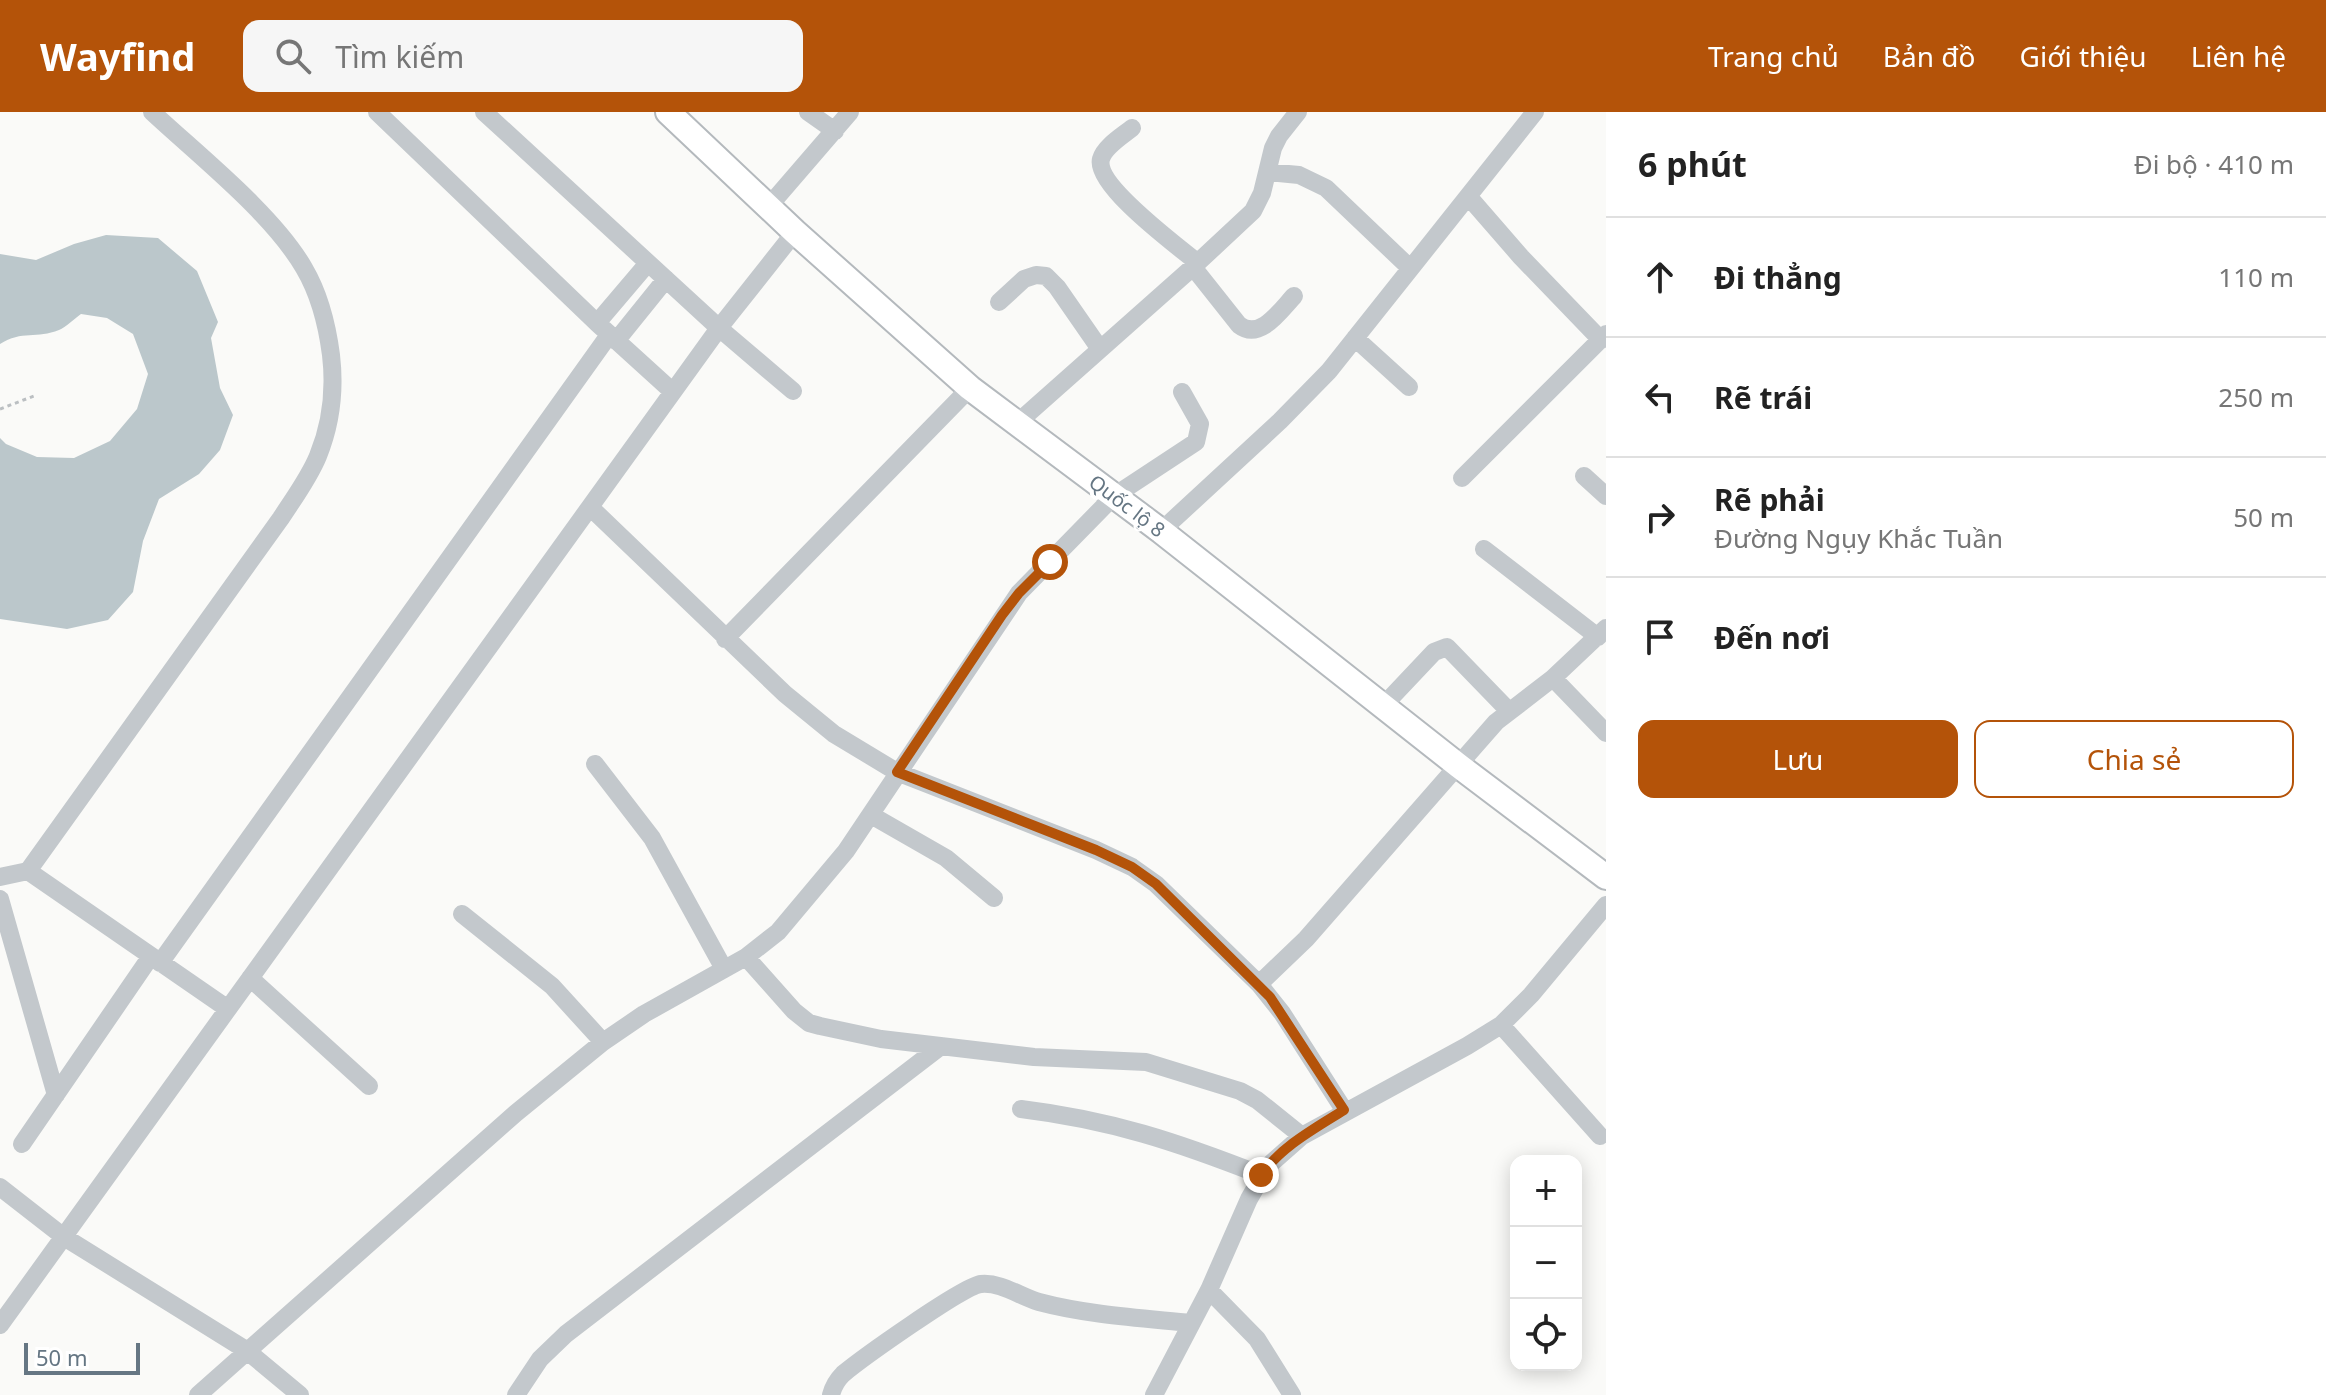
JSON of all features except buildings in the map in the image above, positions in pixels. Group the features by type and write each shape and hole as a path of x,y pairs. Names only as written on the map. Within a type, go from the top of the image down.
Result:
{"highway":[{"name":"Quốc lộ 8","path":"668,112 795,232 970,388 1161,531 1459,766 1606,877"}],"street":[{"path":"0,877 28,871 202,630 306,479 325,436 332,405 333,368 329,337 323,312 304,268 265,220 152,112"},
{"path":"377,112 607,333 673,392"},
{"path":"484,112 719,328 793,391"},
{"path":"808,112 835,131"},
{"path":"769,206 850,112"},
{"path":"1016,424 1253,211 1262,193 1279,136 1298,112"},
{"path":"1161,531 1280,421 1329,371 1535,112"},
{"path":"1132,128 1103,154 1100,163 1103,173 1134,209 1196,265 1239,325 1255,331 1267,324 1294,296"},
{"path":"1268,172 1299,175 1326,188 1410,268"},
{"path":"1462,478 1604,337 1521,257 1468,196"},
{"path":"0,1325 719,328 795,232"},
{"path":"22,1144 607,333 648,263"},
{"path":"999,302 1024,279 1046,276 1100,349"},
{"path":"607,333 666,279"},
{"path":"1355,338 1409,387"},
{"path":"725,639 970,388"},
{"path":"198,1395 516,1113 603,1042 644,1014 746,957 796,914 846,851 1019,593 1114,496 1196,442 1200,424 1182,392"},
{"path":"1584,476 1606,496"},
{"path":"590,507 725,639 834,734 897,772 1079,842 1132,867 1175,901 1259,984 1282,1013 1344,1110"},
{"path":"1259,984 1306,939 1496,722 1553,678 1602,633 1484,549"},
{"path":"1383,706 1434,652 1447,647 1509,711"},
{"path":"1553,678 1606,733"},
{"path":"595,764 652,838 724,969"},
{"path":"871,815 946,858 994,898"},
{"path":"28,871 228,1009"},
{"path":"0,899 56,1095"},
{"path":"1154,1395 1209,1290 1261,1175 1275,1158 1302,1136 1344,1110 1501,1025 1523,1004 1606,905"},
{"path":"462,914 552,986 603,1042"},
{"path":"746,957 794,1011 809,1023 881,1039 1034,1057 1137,1060 1246,1094 1302,1136"},
{"path":"250,978 369,1086"},
{"path":"1501,1025 1600,1136"},
{"path":"516,1395 540,1359 566,1334 941,1046"},
{"path":"1021,1109 1099,1121 1148,1133 1261,1175"},
{"path":"0,1187 64,1237 246,1350 300,1395"},
{"path":"831,1395 835,1384 847,1371 966,1289 979,1284 994,1285 1032,1300 1067,1307 1191,1323"},
{"path":"1209,1290 1257,1339 1292,1395"}],"path":[{"path":"0,409 34,396"}],"shaded area":[{"path":"106,235 158,238 197,271 218,322 211,338 220,388 233,415 220,450 199,474 159,499 143,541 133,592 108,620 67,629 0,619 0,438 6,444 37,457 74,458 110,441 137,409 148,374 133,334 107,318 81,314 59,330 15,337 0,344 0,254 36,260"}],"route":[{"path":"1050,562 1002,615 897,772 1079,842 1132,867 1175,901 1259,984 1282,1013 1344,1110 1302,1136 1275,1158 1261,1175"}]}
